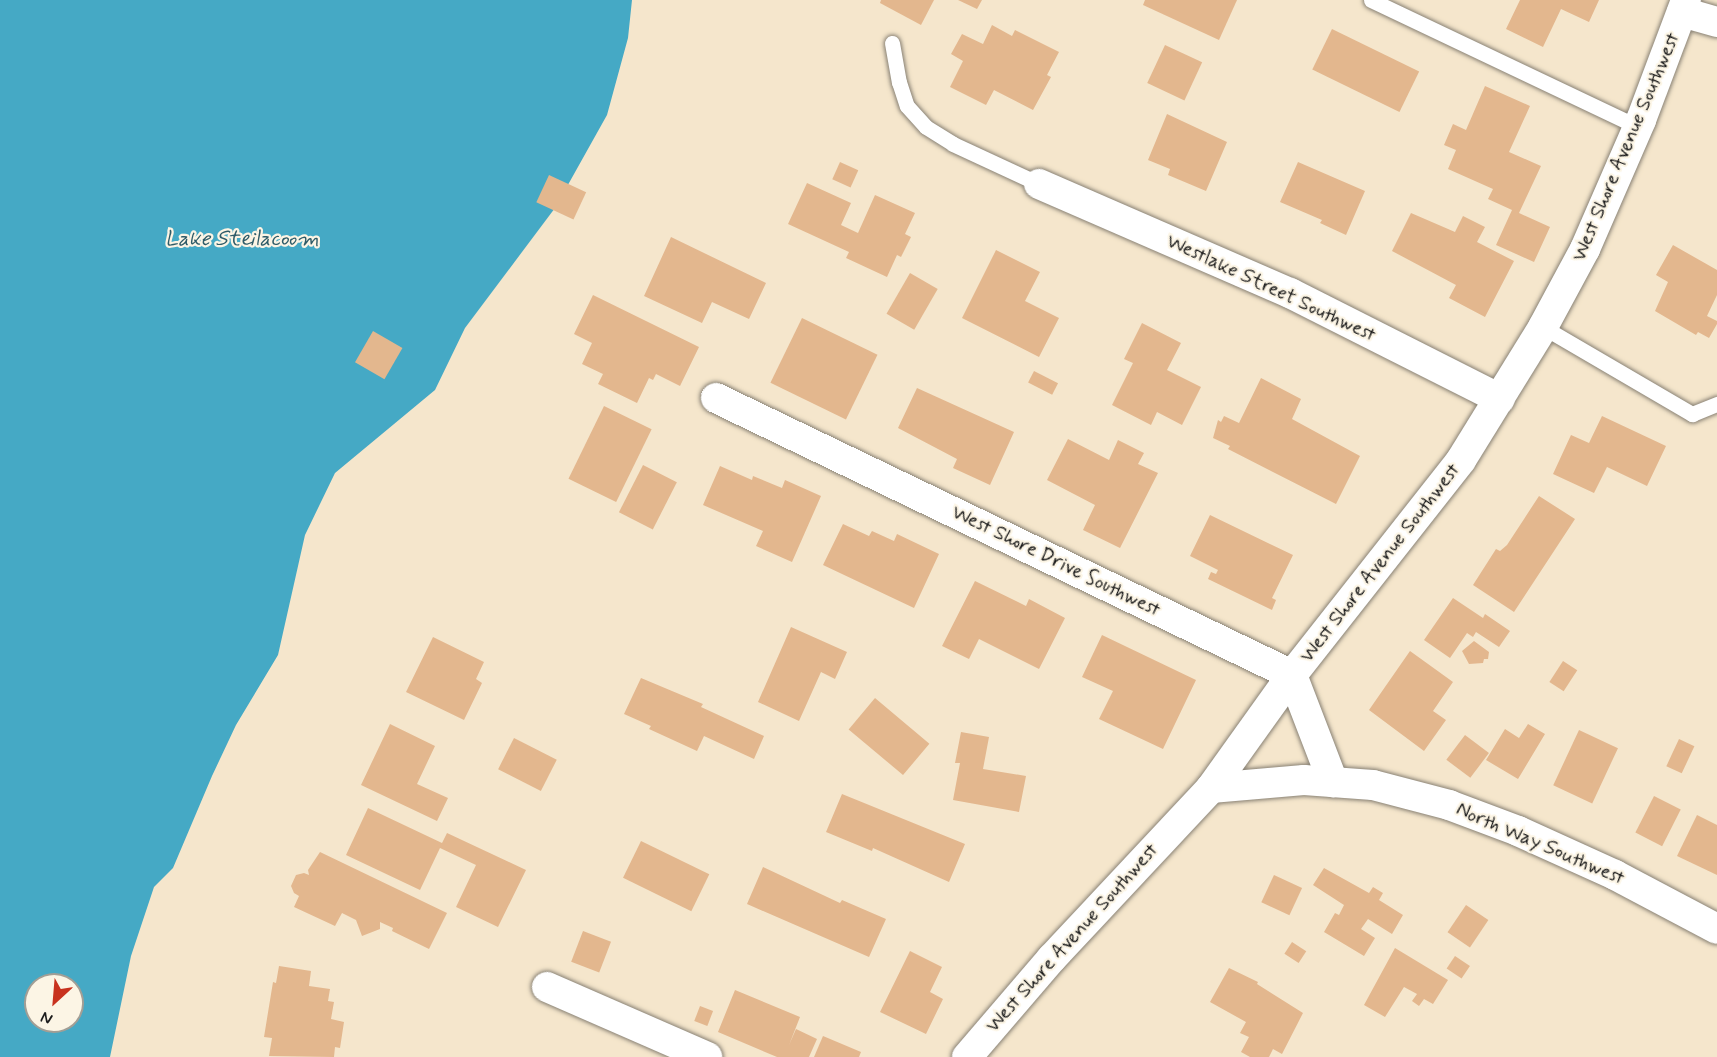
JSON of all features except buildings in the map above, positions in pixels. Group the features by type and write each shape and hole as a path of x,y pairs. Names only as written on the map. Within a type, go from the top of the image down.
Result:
{"street":[{"name":"West Shore Avenue Southwest","path":"967,1057 1052,958 1211,788 1292,675 1461,460 1543,327 1585,249 1638,127 1684,6"},
{"path":"1684,6 1717,22"},
{"name":"Westlake Street Southwest","path":"1039,184 1290,293 1500,399"},
{"name":"West Shore Drive Southwest","path":"716,398 1292,675"},
{"path":"1292,675 1333,782"},
{"name":"North Way Southwest","path":"1211,788 1304,780 1333,782 1373,785 1449,805 1518,831 1615,875 1717,929"},
{"path":"547,987 707,1057"}],"lane":[{"path":"1371,0 1638,127"},
{"path":"891,43 899,82 907,106 926,127 953,144 1039,184"},
{"path":"1543,327 1692,414 1717,404"}],"water":[{"name":"Lake Steilacoom","path":"0,0 632,0 628,38 607,115 555,208 465,328 435,390 335,473 305,535 278,655 236,725 173,868 154,887 131,956 110,1057 0,1057"}]}
